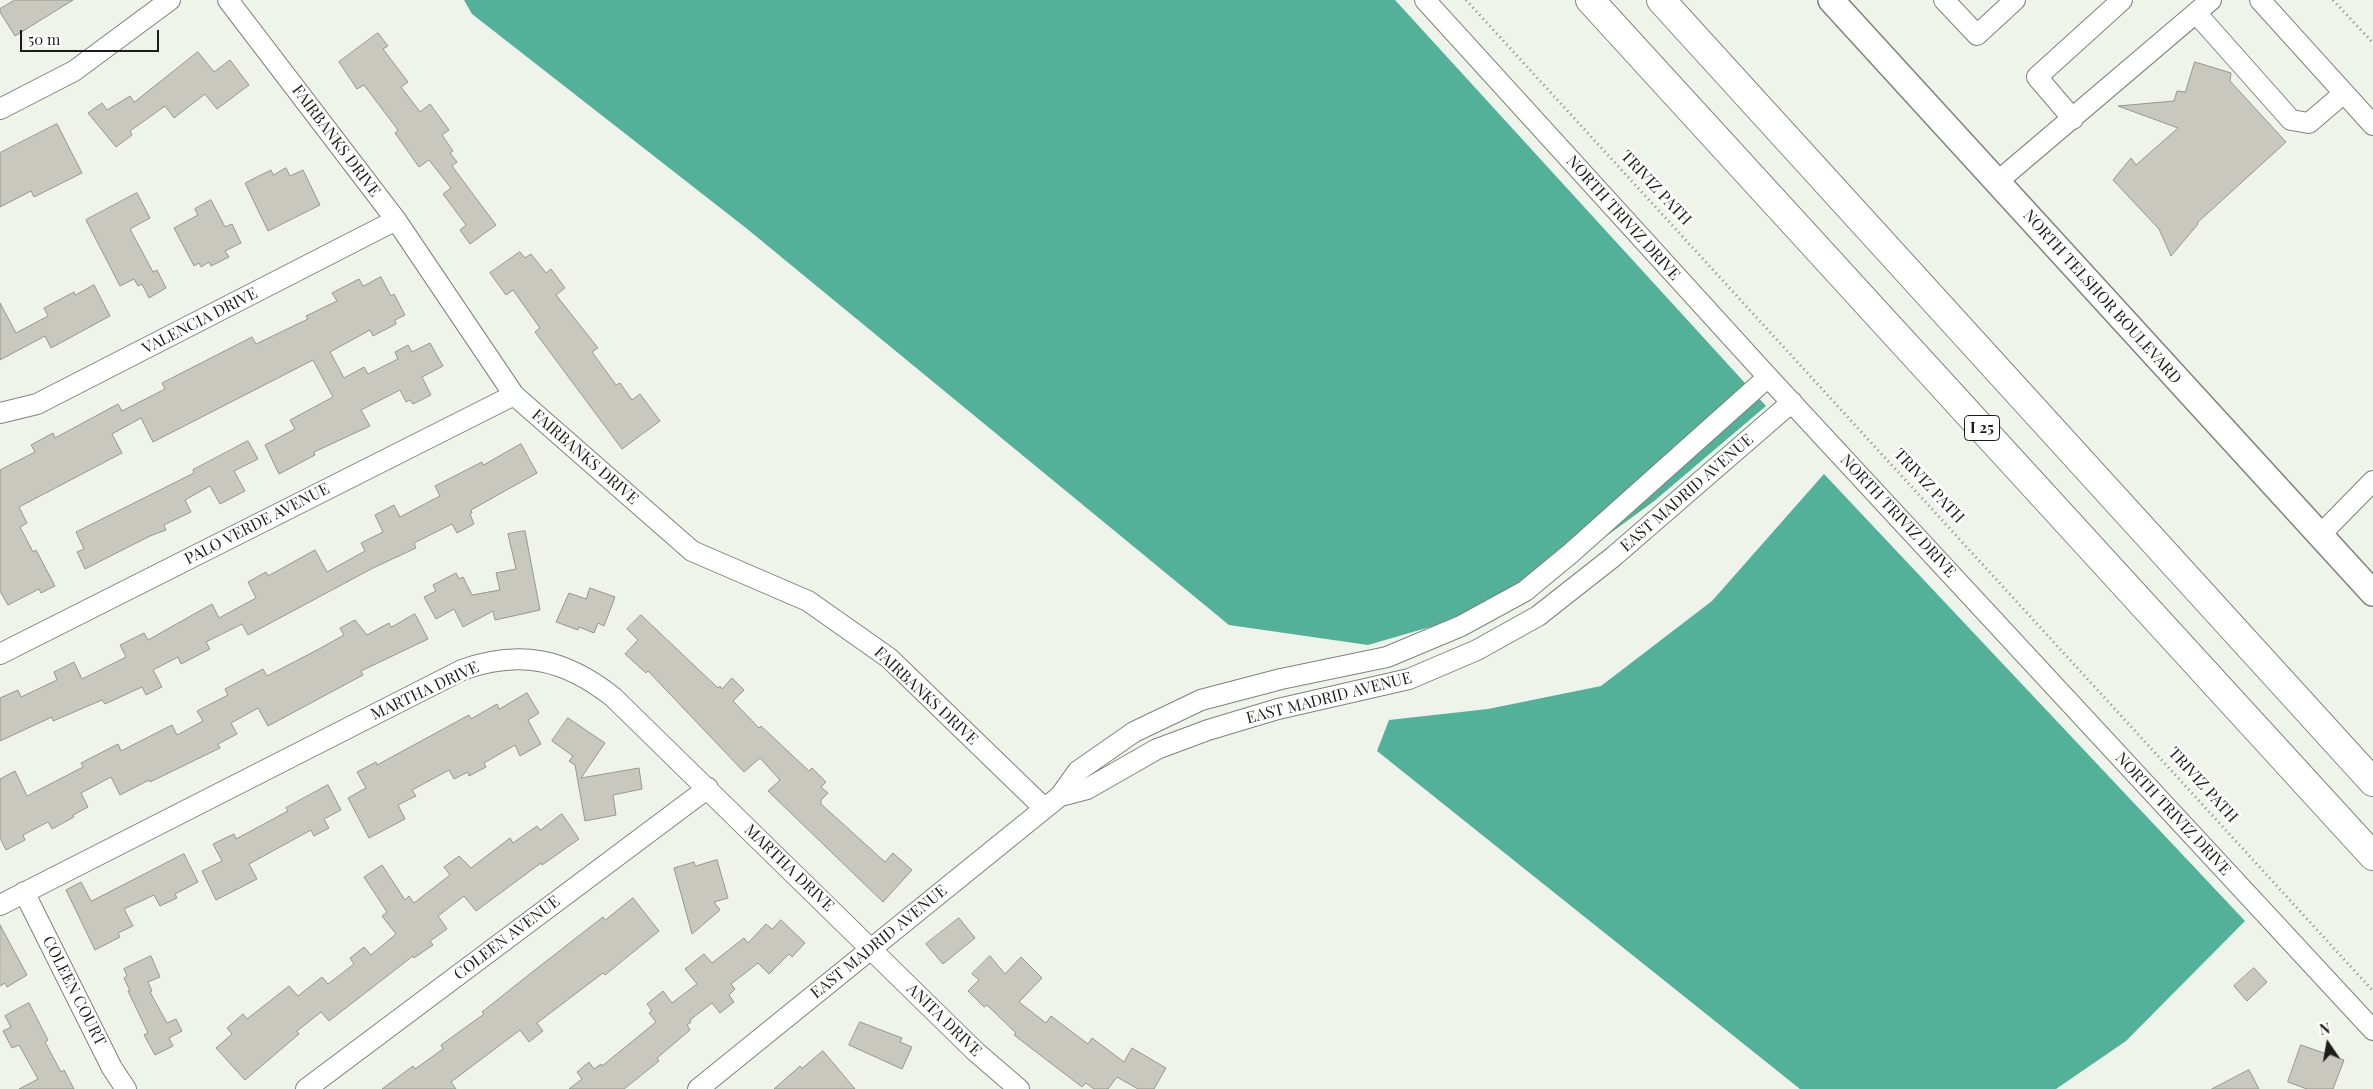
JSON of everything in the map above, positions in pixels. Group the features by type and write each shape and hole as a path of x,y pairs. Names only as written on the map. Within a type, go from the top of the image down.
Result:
{"highway":[{"name":"I 25","path":"1590,0 2373,856"},
{"path":"1661,0 2373,782"}],"main road":[{"name":"NORTH TELSHOR BOULEVARD","path":"1831,0 2373,593"}],"street":[{"path":"0,109 74,71 170,0"},
{"name":"FAIRBANKS DRIVE","path":"228,0 396,220 514,395 692,551 808,601 889,658 1052,802"},
{"name":"NORTH TRIVIZ DRIVE","path":"1425,0 1768,377 2373,1030"},
{"path":"1944,0 1977,35 2015,0"},
{"path":"2073,119 2037,77 2122,0"},
{"path":"2260,0 2373,125"},
{"path":"1997,182 2204,6 2291,120 2309,123 2344,93"},
{"name":"VALENCIA DRIVE","path":"0,413 37,404 396,220"},
{"name":"EAST MADRID AVENUE","path":"698,1089 1052,802 1078,771 1134,732 1201,700 1281,679 1387,657 1461,626 1525,591 1571,553 1768,377"},
{"name":"PALO VERDE AVENUE","path":"0,654 514,395"},
{"name":"EAST MADRID AVENUE","path":"1052,802 1088,789 1157,749 1208,730 1278,709 1409,679 1477,650 1538,616 1613,557 1792,402"},
{"path":"2320,535 2373,481"},
{"name":"MARTHA DRIVE","path":"0,905 449,676 476,665 506,658 522,658 553,664 585,677 613,697 872,949"},
{"name":"COLEEN AVENUE","path":"306,1089 708,788"},
{"name":"COLEEN COURT","path":"24,892 112,1068 126,1089"},
{"name":"ANITA DRIVE","path":"872,949 971,1047 1019,1089"}],"path":[{"name":"TRIVIZ PATH","path":"1466,0 2373,991"},
{"path":"2333,0 2373,43"}],"shaded area":[{"path":"464,0 1395,0 1766,406 1653,502 1516,602 1368,645 1229,625 746,228 472,14"},
{"path":"1824,474 2245,921 2126,1041 2056,1089 1800,1089 1377,751 1389,720 1488,709 1601,686 1712,601"}],"building":[{"path":"15,0 73,0 15,36 0,9"},
{"path":"378,33 388,46 383,49 408,82 401,87 420,112 430,104 449,130 442,135 453,151 450,153 457,162 452,166 496,225 470,244 460,230 466,225 443,194 451,188 429,160 419,167 395,133 398,130 364,85 357,89 339,62"},
{"path":"198,52 214,72 230,60 249,85 217,109 205,94 174,118 165,106 130,131 132,135 116,147 88,113 102,103 107,110 130,96 134,102"},
{"path":"2195,62 2231,73 2230,81 2286,142 2197,223 2171,256 2159,229 2113,180 2131,158 2136,165 2178,128 2118,106 2174,101 2177,91 2185,92"},
{"path":"57,124 82,173 34,197 31,191 0,207 0,153"},
{"path":"286,168 290,176 303,170 320,205 268,231 245,183 271,170 273,175"},
{"path":"137,193 150,218 130,229 153,272 157,270 166,288 149,298 142,284 138,286 134,279 120,286 86,220"},
{"path":"211,200 225,227 232,224 241,243 225,251 229,257 211,266 209,262 201,267 199,263 194,266 174,228 198,215 195,209"},
{"path":"520,252 525,258 531,254 546,273 551,269 565,288 556,295 598,348 592,352 616,385 620,383 632,400 640,394 660,421 622,449 535,332 540,328 513,290 506,295 490,273"},
{"path":"381,277 391,296 394,294 405,315 395,320 396,324 373,336 370,330 330,352 344,378 364,367 368,374 398,359 395,352 408,345 412,352 430,343 443,366 422,377 431,395 413,404 410,400 406,402 400,390 361,410 370,426 314,452 315,455 279,474 265,445 295,429 290,420 333,397 313,360 153,442 141,418 112,434 122,453 19,507 27,523 20,527 33,552 36,550 55,586 41,593 39,589 8,605 0,591 0,470 35,452 31,445 53,433 55,438 118,404 122,411 165,389 162,383 252,337 256,344 308,319 306,316 337,301 332,293 359,279 363,286"},
{"path":"94,285 110,316 51,348 45,336 0,360 0,303 16,333 48,316 44,308 74,292 75,295"},
{"path":"248,441 258,459 234,471 245,491 220,504 210,486 185,500 191,512 164,525 166,530 150,536 85,569 77,552 84,549 76,532 194,473 193,470"},
{"path":"521,444 537,473 471,510 472,513 470,514 474,524 457,533 452,524 414,543 416,548 373,568 248,635 242,624 206,642 210,649 181,664 178,657 153,670 162,687 146,695 142,687 105,704 102,700 53,721 52,717 0,741 0,698 18,690 21,697 57,680 54,672 74,662 82,679 126,657 120,645 144,633 148,640 212,604 219,618 256,598 248,582 266,572 268,576 315,550 327,572 365,551 361,543 383,532 375,515 394,505 400,517 440,496 435,486 482,462 483,465"},
{"path":"525,531 540,610 495,620 493,611 463,627 454,609 436,619 424,597 436,591 433,585 456,573 459,579 463,577 472,595 500,590 496,573 516,569 508,534"},
{"path":"590,588 615,597 604,626 598,623 594,633 579,627 578,630 556,622 569,593 586,599"},
{"path":"415,614 428,639 361,671 363,675 268,726 258,708 231,723 237,734 218,744 220,748 150,782 149,780 120,795 111,777 81,793 88,807 73,815 74,817 52,829 48,822 23,835 25,840 6,850 0,838 0,779 15,771 27,796 83,767 81,763 118,744 121,751 172,725 177,735 203,721 197,711 228,695 225,689 263,669 267,676 319,649 344,635 340,628 355,620 367,635 389,623 391,627"},
{"path":"641,615 718,688 720,686 722,689 732,678 744,690 733,701 759,728 761,726 809,771 812,768 826,782 821,787 828,793 821,800 821,804 885,862 893,853 912,870 883,902 768,791 780,780 760,758 744,772 648,671 646,673 625,654 638,640 627,629"},
{"path":"527,693 539,713 528,720 541,744 520,756 515,745 484,763 486,767 469,776 468,772 454,779 449,770 412,790 416,796 398,805 405,819 369,838 348,798 366,788 357,772 376,762 377,765 469,715 471,719 497,704 499,709"},
{"path":"568,718 605,743 581,778 639,768 642,789 613,795 616,815 585,821 575,765 569,761 573,756 552,741"},
{"path":"328,785 341,810 324,819 329,828 314,836 311,830 249,864 257,879 216,900 202,871 222,861 213,844 234,834 236,839 288,811 286,808"},
{"path":"562,814 579,839 542,865 541,863 476,911 464,896 438,916 447,929 430,941 433,945 414,958 413,956 329,1021 321,1012 297,1031 299,1034 245,1080 216,1048 232,1034 227,1028 243,1014 247,1019 289,986 298,996 322,977 328,984 354,964 350,958 364,947 371,955 396,934 382,916 387,912 364,877 382,865 405,900 409,896 414,903 450,875 444,867 459,856 471,868 510,838 513,843 537,826 540,830"},
{"path":"184,854 198,882 175,894 177,898 160,906 154,895 124,909 133,926 118,933 120,937 95,950 66,890 81,882 91,901"},
{"path":"717,860 728,898 714,902 720,910 692,934 674,868 694,862 695,866"},
{"path":"633,898 659,931 605,975 603,973 537,1023 543,1031 529,1042 520,1030 451,1082 456,1089 382,1089 413,1066 415,1069 443,1049 441,1045 484,1014 482,1012 531,973 603,917 605,920"},
{"path":"959,918 975,938 943,964 926,944"},
{"path":"781,920 805,943 792,957 789,954 769,974 758,963 731,984 735,989 729,995 734,1002 720,1013 712,1003 690,1020 691,1022 687,1025 690,1030 657,1058 659,1061 624,1089 569,1089 582,1079 577,1072 589,1062 594,1069 601,1064 602,1066 656,1022 649,1013 652,1011 647,1004 663,991 672,1003 697,984 685,969 704,954 712,963 744,938 748,943 766,924 772,929"},
{"path":"0,925 27,975 7,987 5,983 0,986"},
{"path":"151,956 160,977 148,982 152,991 150,992 167,1023 176,1019 182,1031 169,1038 173,1046 155,1055 144,1035 148,1033 128,991 130,991 124,978 127,976 124,969"},
{"path":"990,956 1005,974 1021,957 1042,978 1019,1002 1046,1023 1051,1016 1088,1044 1092,1038 1124,1062 1132,1048 1166,1068 1154,1089 1138,1089 1117,1077 1108,1089 1094,1089 1086,1083 1082,1087 1014,1035 1016,1033 987,1005 984,1007 968,991 979,980 972,974"},
{"path":"2254,968 2267,982 2247,1001 2234,986"},
{"path":"29,1003 48,1040 45,1042 61,1072 64,1070 74,1089 19,1089 38,1079 19,1045 12,1048 3,1031 11,1027 5,1016"},
{"path":"860,1022 902,1038 900,1042 912,1047 902,1069 849,1045"},
{"path":"2301,1045 2344,1060 2333,1089 2307,1089 2288,1082"},
{"path":"823,1051 855,1089 774,1089 800,1066 802,1068"},
{"path":"2249,1070 2259,1089 2212,1089"}]}
